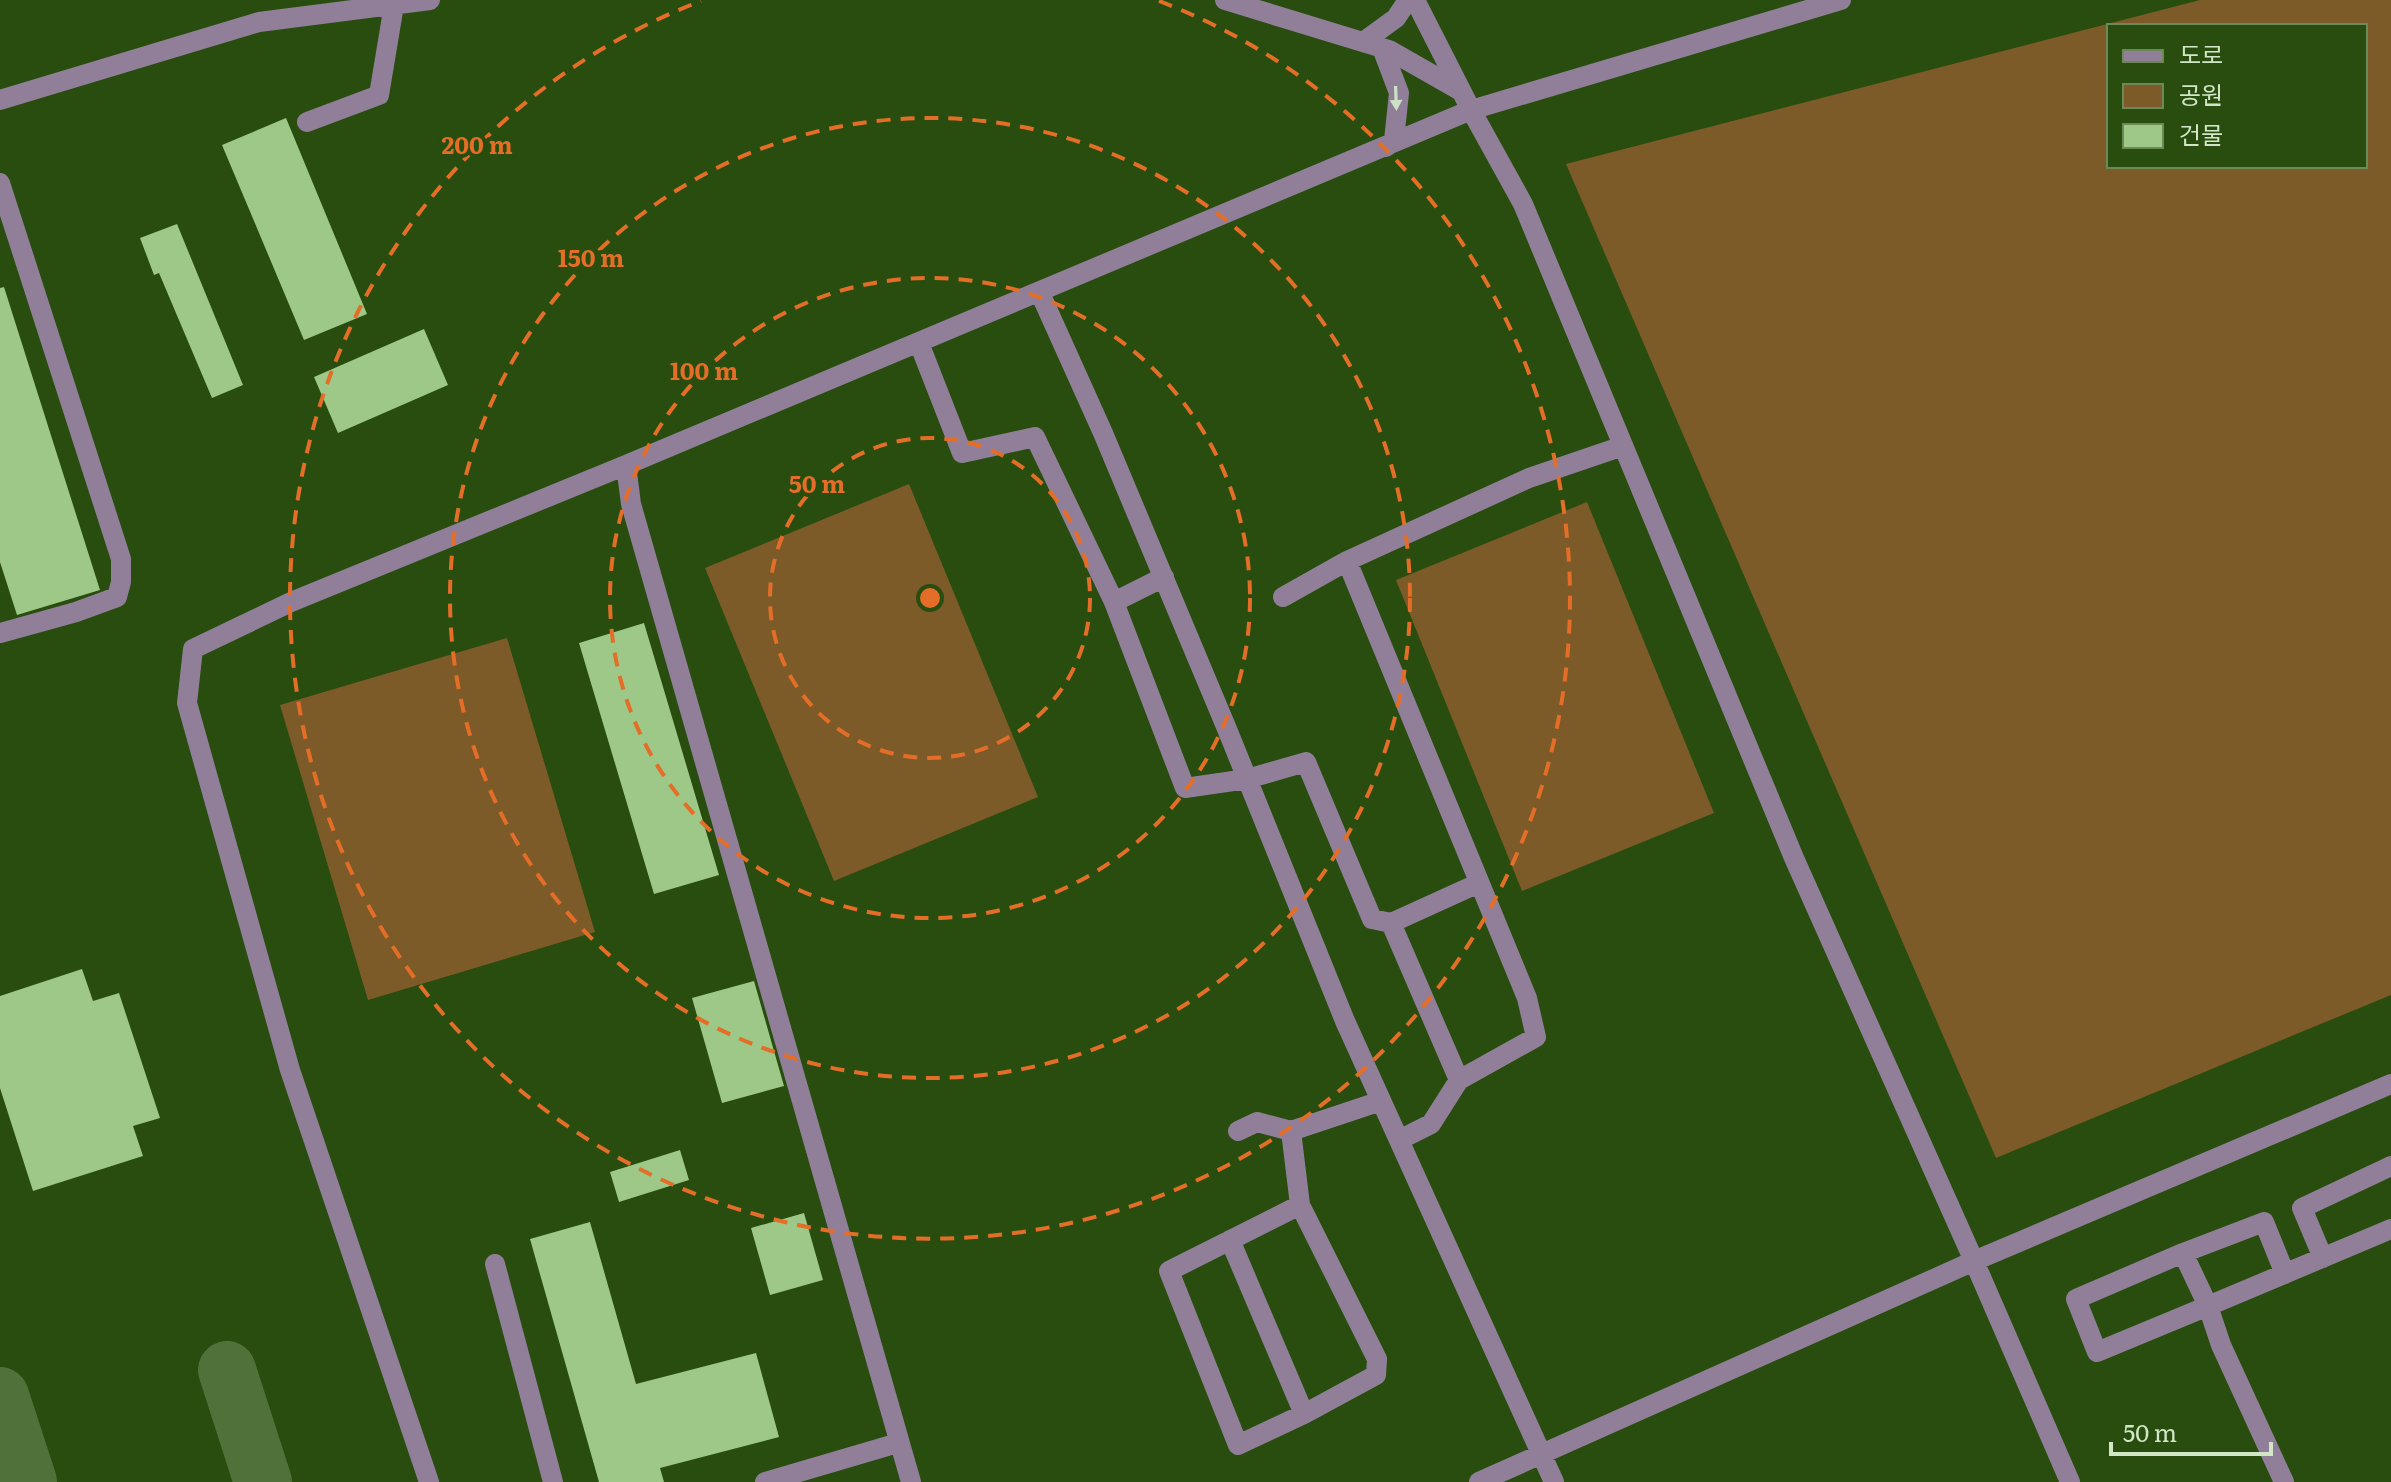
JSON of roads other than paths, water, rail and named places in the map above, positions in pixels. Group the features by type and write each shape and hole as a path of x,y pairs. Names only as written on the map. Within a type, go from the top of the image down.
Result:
{"lane":[{"path":"0,100 259,22 430,0"},
{"path":"1225,0 1373,45 1461,91"},
{"path":"1373,45 1408,0"},
{"path":"1415,0 1523,204 1794,858 2070,1482"},
{"path":"429,1482 285,1055 187,703 193,649 291,602 1040,293 1471,110 1841,0"},
{"path":"307,122 379,95 394,5"},
{"path":"1373,45 1399,93 1394,140 1386,147"},
{"path":"0,183 121,559 121,582 117,597 0,633"},
{"path":"1040,293 1164,577 1345,1021 1554,1482"},
{"path":"919,343 962,453 1035,437 1114,602 1185,788 1247,779 1306,762 1372,919 1391,923 1479,883"},
{"path":"1283,597 1347,561 1529,478 1623,446"},
{"path":"626,465 631,504 911,1482"},
{"path":"1347,561 1527,998 1536,1037 1459,1080 1431,1124 1399,1140"},
{"path":"1114,602 1164,577"},
{"path":"1391,923 1459,1080"},
{"path":"1479,1482 1974,1261 2391,1084"},
{"path":"1238,1131 1257,1122 1291,1131 1381,1101"},
{"path":"1291,1131 1300,1205 1377,1359 1376,1375 1238,1445 1169,1271 1300,1205"},
{"path":"2323,1258 2302,1208 2391,1166"},
{"path":"2285,1274 2264,1222 2076,1299 2097,1352 2285,1274 2391,1229"},
{"path":"1230,1240 1304,1414"},
{"path":"2183,1253 2284,1482"},
{"path":"495,1264 553,1482"},
{"path":"765,1482 898,1443"}]}
